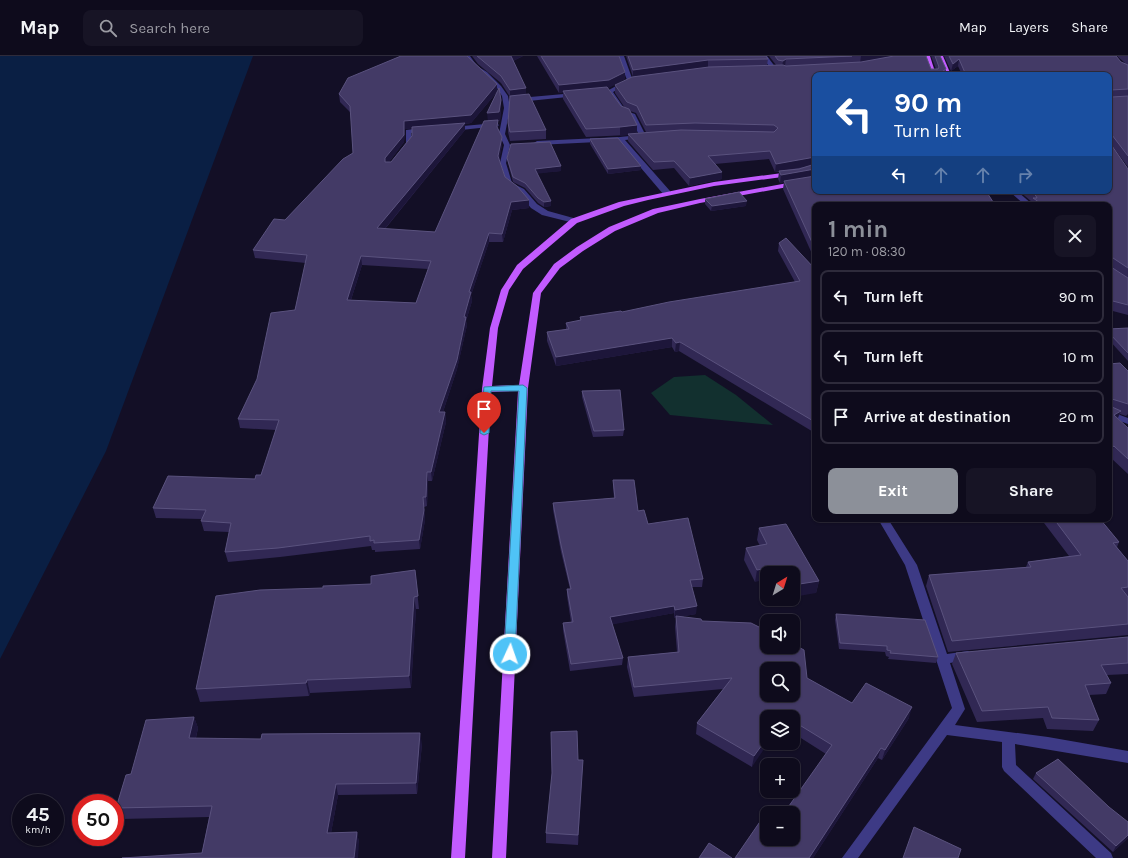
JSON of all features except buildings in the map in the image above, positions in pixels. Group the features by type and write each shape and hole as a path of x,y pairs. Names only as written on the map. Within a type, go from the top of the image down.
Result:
{"main road":[{"path":"940,56 947,72"},
{"path":"927,57 932,72"},
{"path":"458,858 487,389 494,328 506,290 520,267 574,221 622,204 668,193 714,184 797,173 812,169"},
{"path":"499,858 523,388 537,293 558,266 580,248 612,229 656,211 700,200 812,181"},
{"path":"487,389 523,388"}],"street":[{"path":"467,56 475,67 485,73 499,87 505,96 507,108 502,134 507,144 503,162 509,184 521,191 534,206 546,214 574,221"},
{"path":"621,56 630,81"},
{"path":"764,56 771,70 785,70 788,74"},
{"path":"920,58 927,57"},
{"path":"603,92 610,91 630,81 637,80"},
{"path":"529,143 620,139 646,136 633,115 624,112 610,91"},
{"path":"506,101 581,94"},
{"path":"447,129 504,124"},
{"path":"399,155 408,143 408,130 431,130"},
{"path":"620,139 668,193"},
{"path":"507,144 514,144"},
{"path":"1016,194 1026,202"},
{"path":"1112,415 1128,421"},
{"path":"850,858 959,709 911,565 885,522"},
{"path":"942,659 980,655"},
{"path":"944,729 1128,757"},
{"path":"1008,738 1009,767 1106,858"}],"green space":[{"path":"705,375 736,395 773,425 670,415 651,393 674,377"}],"water":[{"path":"0,56 253,56 106,451 0,659"}],"route":[{"path":"484,433 487,389 523,388 510,654"}]}
